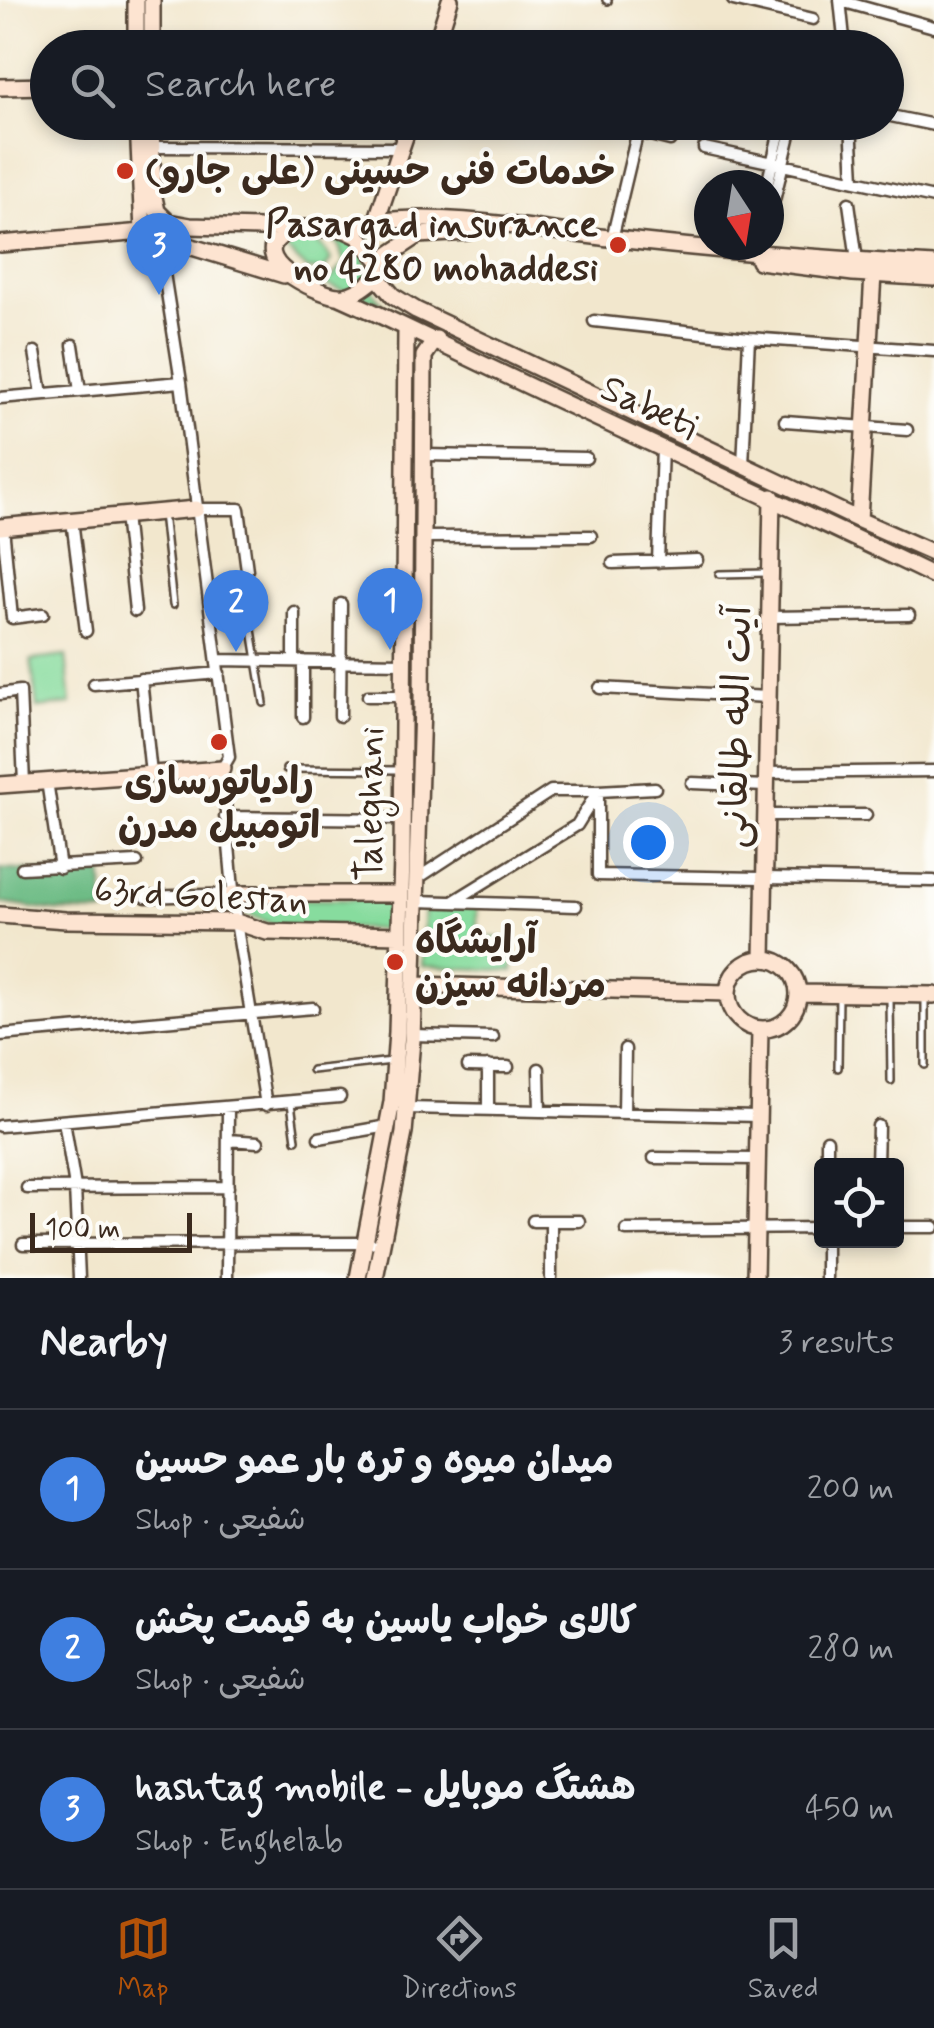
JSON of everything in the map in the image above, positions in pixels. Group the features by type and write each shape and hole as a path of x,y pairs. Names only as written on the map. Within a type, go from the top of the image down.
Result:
{"main road":[{"path":"136,0 136,30"},
{"path":"152,0 152,30"},
{"path":"441,30 450,0"},
{"path":"0,87 30,86"},
{"path":"141,140 156,230"},
{"path":"151,140 156,230"},
{"path":"376,222 404,140"},
{"path":"0,244 190,226 344,229 376,222 496,224 694,244"},
{"path":"284,275 274,251 282,234 296,229"},
{"path":"344,229 358,236 378,269"},
{"path":"156,230 338,296 362,289 378,269 420,234 453,232 496,233 872,274 933,268"},
{"path":"784,251 933,268"},
{"name":"Sabeti","path":"378,269 393,296 416,310 934,552"},
{"path":"859,520 872,274"},
{"name":"Sabeti","path":"338,296 934,576"},
{"name":"Taleghani","path":"358,1278 373,1243 406,1108 412,1035 424,455 416,355 406,328"},
{"path":"416,355 436,340"},
{"name":"Taleghani","path":"374,1278 373,1243 395,1061 403,663 416,355"},
{"path":"655,444 663,437 664,428"},
{"name":"آیت الله طالقانی","path":"762,958 772,497"},
{"path":"2,527 196,508"},
{"path":"0,785 222,769"},
{"path":"233,894 401,894"},
{"name":"63rd Golestan","path":"0,915 66,920 236,922 267,932 399,935"},
{"path":"762,958 784,965 796,982 798,993 796,1004 783,1023 760,1029 750,1027 733,1014 727,994 734,972 762,958"},
{"path":"414,985 727,994"},
{"path":"798,993 930,994"},
{"path":"755,1278 760,1029"}],"street":[{"path":"733,0 813,19"},
{"path":"843,30 840,1 934,27"},
{"path":"904,119 934,125"},
{"path":"612,238 635,140"},
{"path":"776,170 780,140"},
{"path":"774,170 785,140"},
{"path":"853,140 854,180"},
{"path":"151,146 401,148"},
{"path":"704,148 934,198"},
{"path":"849,204 857,260"},
{"path":"156,230 181,382 218,666 229,757 222,769 236,922 266,1104"},
{"path":"594,321 750,338 934,351"},
{"path":"744,465 750,338"},
{"path":"74,344 80,391"},
{"path":"36,352 42,394"},
{"path":"0,398 181,382"},
{"path":"785,421 907,430"},
{"path":"655,444 658,562"},
{"path":"424,455 586,458"},
{"path":"196,508 239,509 247,570"},
{"path":"124,515 135,610"},
{"path":"72,520 86,631"},
{"path":"2,527 12,618 43,614"},
{"path":"423,537 591,536"},
{"path":"613,563 697,560"},
{"path":"340,716 341,604"},
{"path":"294,612 303,718"},
{"path":"769,617 909,615"},
{"path":"94,684 257,661 403,663"},
{"path":"140,679 151,774"},
{"path":"600,688 768,697"},
{"path":"0,694 20,692 24,783"},
{"path":"368,696 403,696"},
{"path":"692,783 934,771"},
{"path":"47,782 60,868"},
{"path":"418,878 551,791 655,788"},
{"path":"598,791 598,876 934,882"},
{"path":"454,901 577,825 598,791"},
{"path":"766,815 866,815"},
{"path":"225,817 402,819"},
{"path":"22,868 137,862"},
{"path":"146,897 233,894"},
{"path":"417,901 576,906"},
{"path":"0,1035 313,1008"},
{"path":"412,1035 493,1037"},
{"path":"624,1113 625,1049"},
{"path":"468,1066 508,1067"},
{"path":"488,1066 488,1110"},
{"path":"538,1069 540,1111"},
{"path":"0,1126 340,1098"},
{"path":"227,1278 228,1108"},
{"path":"406,1108 758,1116"},
{"path":"64,1120 75,1188 79,1278"},
{"path":"320,1138 388,1126"},
{"path":"876,1158 878,1126"},
{"path":"228,1140 258,1142"},
{"path":"827,1140 827,1158"},
{"path":"654,1158 758,1159"},
{"path":"27,1188 228,1187"},
{"path":"533,1221 578,1221"},
{"path":"551,1221 551,1278"},
{"path":"904,1227 934,1227"},
{"path":"626,1230 814,1228"},
{"path":"23,1244 373,1243"},
{"path":"826,1248 826,1278"}],"lane":[{"path":"163,512 173,604"},
{"path":"719,574 770,573"},
{"path":"247,599 264,703"},
{"path":"286,769 403,770"},
{"path":"838,1068 839,994"},
{"path":"890,994 891,1081"},
{"path":"925,1065 930,994"},
{"path":"312,1070 395,1061"},
{"path":"291,1102 296,1140"}],"green space":[{"path":"373,226 367,247 366,277 383,304 321,283 335,275 344,263 339,246 327,233"},
{"path":"251,230 307,237 317,242 331,260 324,270 308,270 278,242"},
{"path":"66,656 71,704 37,708 31,660"},
{"path":"102,868 105,913 52,911 0,903 0,869 50,872"},
{"path":"273,899 395,900 394,930 275,925 237,910"},
{"path":"424,904 477,905 477,937 513,939 513,971 422,966"}],"place":[{"name":"خدمات فنی حسینی (علی جارو)","path":"125,171"},
{"name":"Pasargad insurance no 4280 mohaddesi","path":"618,245"},
{"name":"hashtag mobile - هشتگ موبایل","path":"159,295"},
{"name":"میدان میوه و تره بار عمو حسین","path":"390,650"},
{"name":"کالای خواب یاسین به قیمت پخش","path":"236,652"},
{"name":"رادیاتورسازی اتومبیل مدرن","path":"219,742"},
{"name":"آرایشگاه مردانه سیزن","path":"395,962"}]}
